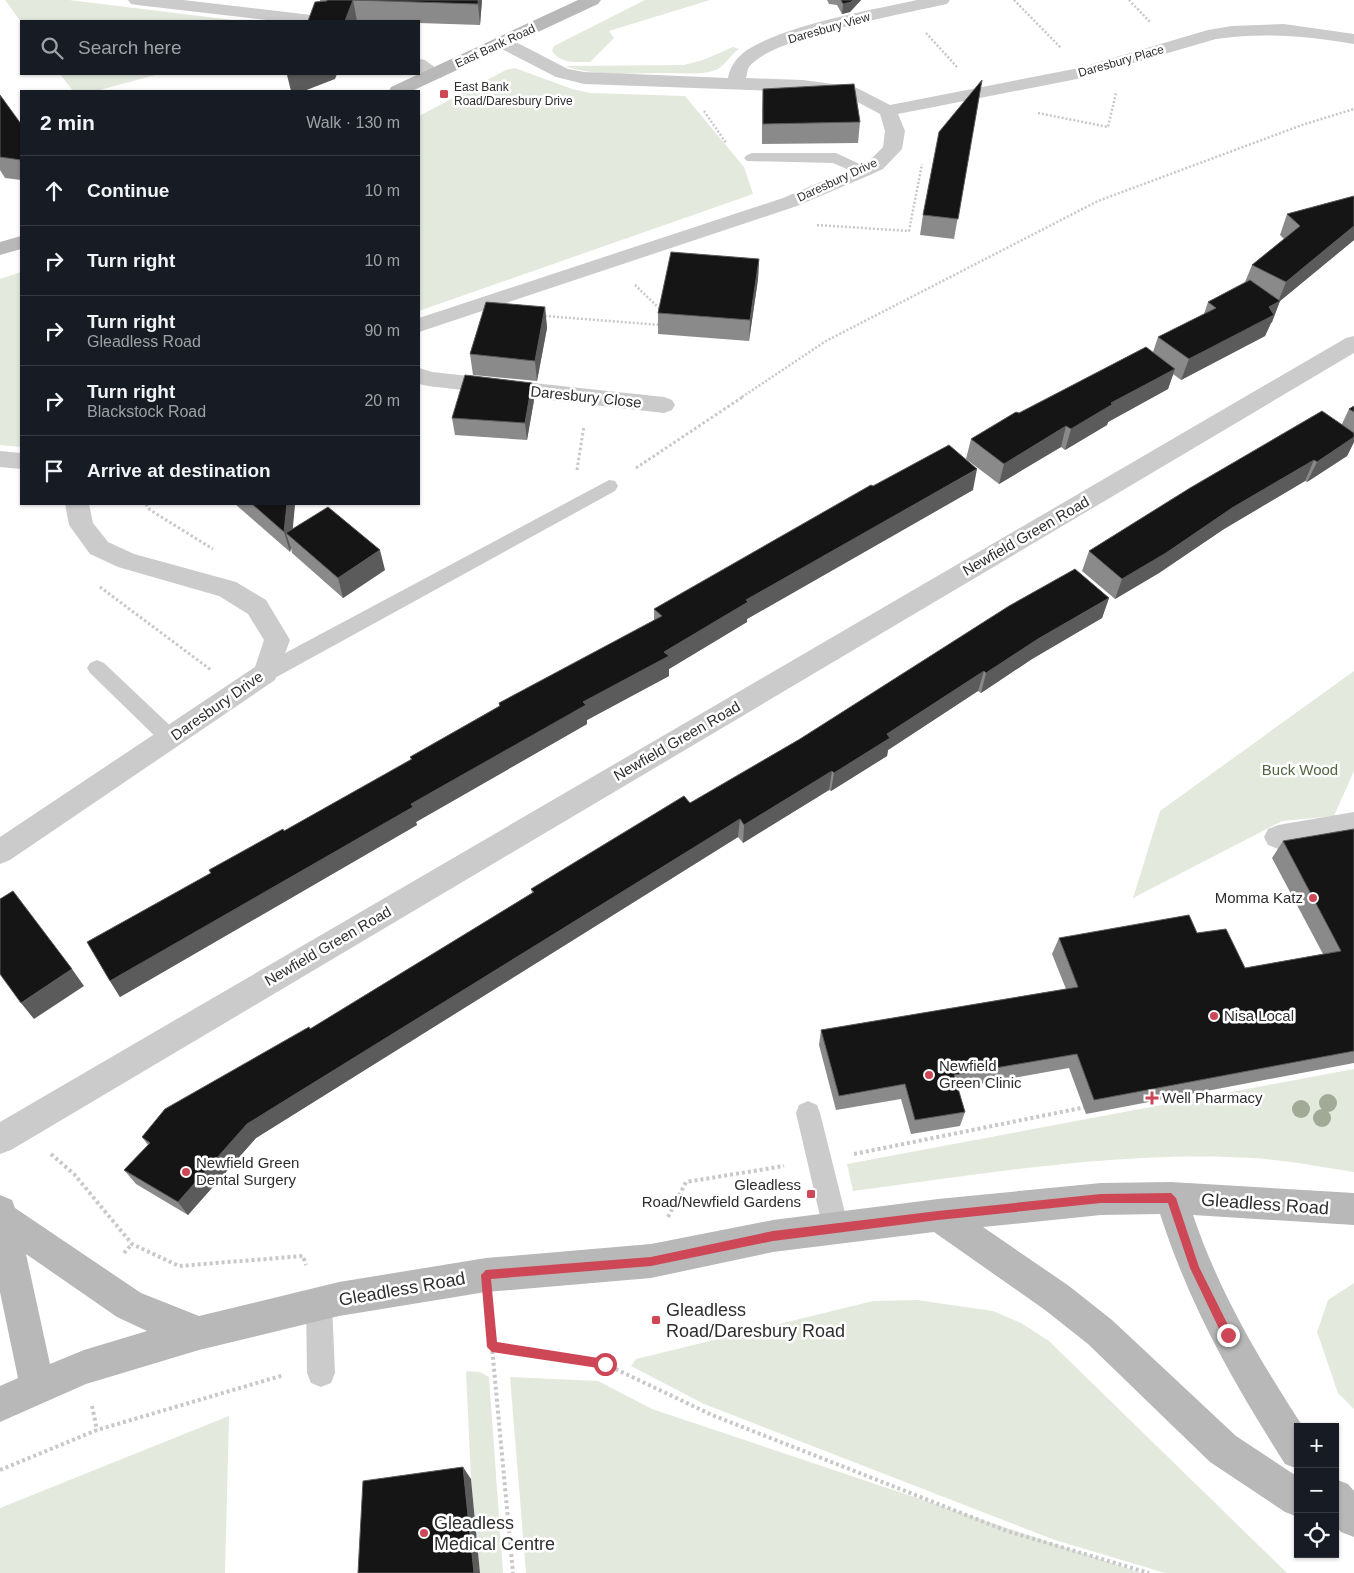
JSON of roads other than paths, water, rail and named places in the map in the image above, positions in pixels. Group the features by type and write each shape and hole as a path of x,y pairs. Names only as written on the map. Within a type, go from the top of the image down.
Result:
{"street":[{"path":"136,0 311,20"},
{"name":"East Bank Road","path":"400,90 592,0"},
{"name":"Daresbury View","path":"736,83 741,65 748,58 766,48 813,31 941,0"},
{"name":"Daresbury Place","path":"888,111 1082,73 1214,34 1235,30 1260,28 1354,39"},
{"path":"502,42 562,73 584,78 803,86 855,93 888,111"},
{"path":"420,65 435,74"},
{"name":"Daresbury Drive","path":"420,325 790,202 863,171 876,165 892,149 895,131 888,111"},
{"path":"0,249 20,242"},
{"name":"Newfield Green Road","path":"0,1139 1354,342"},
{"name":"Daresbury Close","path":"420,375 428,379 664,405"},
{"path":"0,460 20,461"},
{"name":"Daresbury Drive","path":"0,852 171,739 266,673 276,640 257,607 227,589 127,561 99,548 81,525 77,505"},
{"path":"1278,837 1354,824"},
{"path":"1171,1198 1195,1268 1228,1335 1249,1375 1294,1445"},
{"name":"Gleadless Road","path":"0,1404 84,1367 199,1333 319,1304 486,1275 644,1262 773,1236 1101,1199 1171,1198 1354,1209"},
{"path":"938,1216 1057,1298 1100,1332 1223,1449 1294,1496"},
{"path":"1,1219 129,1305 159,1319 199,1333"},
{"path":"1,1219 37,1387"},
{"path":"1339,1502 1354,1519"},
{"path":"1339,1528 1354,1537"}],"lane":[{"path":"752,158 836,158 863,171"},
{"path":"266,673 609,486"},
{"path":"98,668 171,739"},
{"path":"808,1114 822,1160 836,1229"},
{"path":"319,1304 321,1373"}],"place":[{"name":"East Bank Road/Daresbury Drive","path":"444,94"},
{"name":"Momma Katz","path":"1313,898"},
{"name":"Nisa Local","path":"1214,1016"},
{"name":"Newfield Green Clinic","path":"929,1075"},
{"name":"Well Pharmacy","path":"1152,1098"},
{"name":"Newfield Green Dental Surgery","path":"186,1172"},
{"name":"Gleadless Road/Newfield Gardens","path":"811,1194"},
{"name":"Gleadless Road/Daresbury Road","path":"656,1320"},
{"name":"Gleadless Medical Centre","path":"424,1533"}],"park label":[{"name":"Buck Wood","path":"1300,770"}]}
